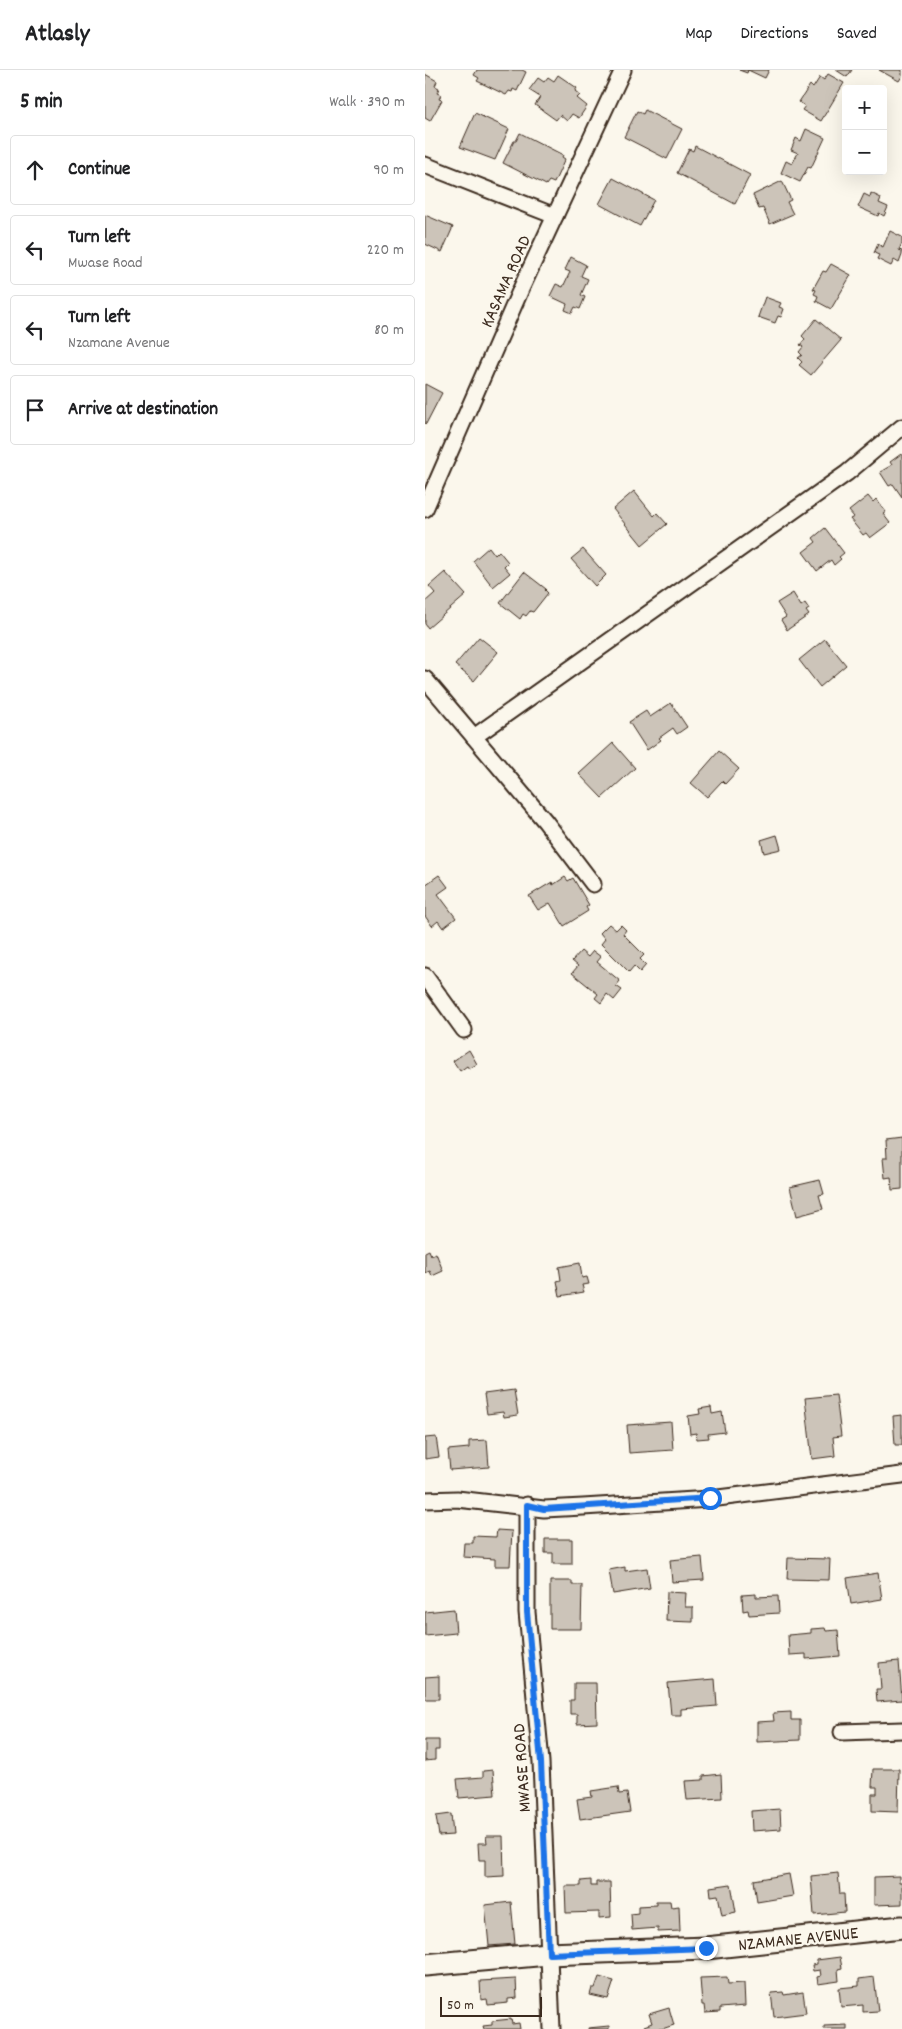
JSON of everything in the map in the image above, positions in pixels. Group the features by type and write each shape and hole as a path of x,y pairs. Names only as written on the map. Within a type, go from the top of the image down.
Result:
{"street":[{"name":"KASAMA ROAD","path":"425,509 555,216 623,70"},
{"path":"425,166 555,216"},
{"path":"474,737 847,473 902,426"},
{"path":"425,679 545,821 593,884"},
{"path":"425,976 464,1030"},
{"path":"425,1500 457,1499 527,1505 544,1509 710,1498 902,1475"},
{"name":"MWASE ROAD","path":"527,1505 527,1612 541,1762 552,2029"},
{"path":"842,1732 902,1730"},
{"name":"NZAMANE AVENUE","path":"425,1965 549,1954 706,1948 902,1927"}],"building":[{"path":"477,70 522,70 526,72 517,91 513,89 512,92 509,91 506,95 477,81 479,78 474,75"},
{"path":"748,70 769,70 765,78"},
{"path":"836,70 852,70 847,77"},
{"path":"879,70 902,70 902,76 899,81"},
{"path":"425,74 437,81 435,86 439,88 437,93 441,95 439,99 442,100 430,121 425,118"},
{"path":"828,74 844,83 821,121 802,110 805,106 799,102 810,85 813,88 820,77 824,80"},
{"path":"558,75 577,88 575,91 580,95 577,98 587,106 579,118 572,114 567,121 560,115 556,120 535,105 540,97 529,90 538,78 544,82 548,77 554,81"},
{"path":"645,110 682,129 667,159 624,137 637,111 643,114"},
{"path":"475,113 509,129 495,160 460,147"},
{"path":"806,129 825,138 811,168 808,167 800,182 781,173 786,161 792,164 798,153 791,150 796,138 801,141"},
{"path":"520,133 563,155 562,157 565,159 554,183 549,181 546,185 503,163"},
{"path":"695,146 750,175 735,204 677,173 689,149 693,151"},
{"path":"613,178 654,200 640,226 599,204"},
{"path":"782,181 791,200 787,202 793,214 770,224 763,208 759,209 753,195"},
{"path":"871,193 881,198 879,203 888,207 884,216 879,213 878,216 858,207 864,194 870,197"},
{"path":"425,215 453,227 442,252 425,244"},
{"path":"890,231 902,237 899,250 902,251 902,255 899,263 894,260 891,266 877,259 879,255 874,253 878,244 883,247"},
{"path":"571,257 586,265 581,276 588,279 581,295 585,297 580,309 575,307 572,313 565,310 567,304 550,296 556,284 563,287 570,272 565,270"},
{"path":"831,264 851,275 831,309 816,301 818,296 814,294 816,290 813,289 823,271 826,272"},
{"path":"765,297 781,303 779,307 784,309 781,317 778,316 775,323 758,317"},
{"path":"816,319 841,340 811,375 799,365 802,362 798,358 802,355 799,352 803,347 800,345 805,339 802,336"},
{"path":"425,384 442,393 426,424 425,423"},
{"path":"901,454 902,497 893,484 889,486 880,472 892,465 890,462"},
{"path":"634,491 654,516 657,513 667,524 642,545 613,509"},
{"path":"868,496 873,502 876,499 886,512 883,514 890,523 870,538 866,533 863,535 850,519 854,517 849,511"},
{"path":"825,528 844,553 839,557 841,559 834,565 831,560 817,571 803,552 816,542 813,538"},
{"path":"489,547 495,555 499,551 508,562 504,566 510,573 493,587 473,561"},
{"path":"583,549 606,575 595,586 571,559"},
{"path":"445,572 466,595 428,628 425,624 425,602 435,593 429,586"},
{"path":"524,572 546,589 548,593 533,612 530,611 526,616 523,614 520,619 500,603"},
{"path":"793,593 801,606 805,603 809,609 806,611 809,615 787,630 781,620 786,617 777,603"},
{"path":"479,637 498,652 474,681 455,665"},
{"path":"825,639 846,665 820,687 799,660"},
{"path":"671,703 687,727 677,734 673,728 647,750 629,722 646,711 650,717"},
{"path":"613,743 635,768 602,798 579,774"},
{"path":"719,751 739,769 725,784 722,781 707,797 691,783"},
{"path":"777,835 781,849 764,853 761,840"},
{"path":"439,875 448,887 438,894 456,918 443,928 438,921 432,926 425,916 425,885"},
{"path":"565,877 568,881 573,878 589,905 586,907 588,911 564,926 550,903 538,910 529,896 552,882 553,885"},
{"path":"609,924 616,930 621,925 626,930 623,934 644,955 640,959 646,965 640,972 634,966 629,972 601,944 605,939 600,933"},
{"path":"581,951 588,957 593,951 601,957 597,962 620,981 616,986 622,990 614,1000 607,994 601,1003 595,998 598,994 572,973 578,966 572,961"},
{"path":"469,1050 477,1064 469,1069 467,1066 460,1071 453,1061"},
{"path":"902,1138 902,1189 892,1190 891,1177 885,1178 883,1158 887,1158 886,1140"},
{"path":"820,1180 824,1194 819,1195 823,1209 797,1216 790,1187"},
{"path":"429,1250 431,1255 436,1253 443,1271 432,1276 430,1271 425,1273 425,1252"},
{"path":"580,1263 582,1278 587,1277 589,1284 582,1285 584,1292 560,1296 557,1281 561,1280 559,1267"},
{"path":"514,1390 518,1415 504,1417 503,1412 487,1414 484,1394"},
{"path":"836,1395 841,1436 833,1437 835,1456 812,1459 805,1398"},
{"path":"711,1407 712,1414 722,1412 725,1432 708,1434 709,1438 697,1439 696,1433 690,1434 688,1416 700,1414 699,1409"},
{"path":"902,1415 902,1445 895,1445 893,1416"},
{"path":"671,1422 673,1450 629,1453 627,1425"},
{"path":"436,1437 439,1457 425,1459 425,1438"},
{"path":"487,1440 489,1467 450,1470 448,1450 469,1448 469,1441"},
{"path":"497,1530 512,1531 510,1566 495,1566 495,1559 463,1557 464,1543 473,1543 473,1536 496,1537"},
{"path":"545,1539 572,1539 572,1564 553,1564 553,1553 545,1553"},
{"path":"702,1557 704,1580 672,1582 670,1560"},
{"path":"788,1558 830,1559 829,1580 787,1579"},
{"path":"625,1567 625,1571 647,1568 650,1588 613,1594 609,1570"},
{"path":"878,1573 882,1599 851,1604 847,1578"},
{"path":"550,1581 572,1581 572,1585 582,1585 581,1629 550,1629"},
{"path":"667,1592 686,1593 685,1607 693,1607 693,1622 666,1621"},
{"path":"756,1594 756,1597 778,1596 779,1613 749,1615 748,1610 743,1611 742,1595"},
{"path":"454,1609 456,1633 425,1636 425,1612"},
{"path":"825,1628 826,1631 838,1630 840,1656 806,1659 806,1654 789,1655 788,1635 811,1633 811,1629"},
{"path":"899,1661 902,1700 877,1702 876,1689 881,1689 879,1663"},
{"path":"439,1676 439,1699 425,1699 425,1677"},
{"path":"715,1679 717,1706 681,1709 681,1715 671,1715 668,1683"},
{"path":"574,1683 596,1683 597,1723 577,1724 577,1714 570,1714 570,1700 574,1700"},
{"path":"791,1712 791,1720 800,1720 800,1740 757,1742 757,1722 774,1721 773,1713"},
{"path":"425,1740 439,1740 439,1750 435,1750 435,1760 425,1761"},
{"path":"873,1769 899,1769 898,1812 872,1811 872,1794 877,1794 877,1787 872,1787"},
{"path":"493,1770 495,1795 459,1798 457,1779 483,1777 483,1771"},
{"path":"721,1774 722,1798 687,1800 685,1781 703,1780 703,1776"},
{"path":"618,1787 619,1794 627,1793 630,1812 580,1819 577,1799 592,1797 591,1791"},
{"path":"780,1809 781,1829 752,1831 751,1811"},
{"path":"451,1814 453,1835 439,1836 436,1816"},
{"path":"486,1836 503,1836 504,1876 485,1877 485,1860 479,1860 478,1843 487,1843"},
{"path":"838,1873 840,1894 844,1894 845,1912 814,1915 811,1876"},
{"path":"789,1874 793,1896 757,1902 754,1880"},
{"path":"899,1876 899,1882 902,1882 902,1904 874,1905 874,1877"},
{"path":"591,1880 591,1886 596,1886 596,1882 610,1882 611,1917 599,1918 599,1912 566,1913 565,1886 581,1886 581,1881"},
{"path":"731,1884 736,1912 722,1915 718,1895 711,1896 710,1887"},
{"path":"656,1901 670,1901 671,1907 679,1906 680,1931 658,1932 658,1928 632,1930 631,1914 638,1913 638,1906 656,1905"},
{"path":"511,1902 515,1944 489,1946 485,1905"},
{"path":"840,1957 842,1968 838,1969 839,1981 818,1984 817,1977 821,1976 820,1970 813,1971 812,1965 817,1964 817,1960"},
{"path":"599,1977 614,1981 608,1999 590,1995"},
{"path":"727,1977 728,1984 744,1983 745,2006 720,2008 720,2012 705,2013 704,2005 702,2005 700,1978"},
{"path":"874,1977 878,2011 863,2012 863,2005 841,2007 839,1988 859,1986 859,1979"},
{"path":"516,1979 517,1998 508,1999 508,2003 488,2005 487,1999 481,2000 480,1981"},
{"path":"783,1992 784,1995 803,1992 806,2013 774,2017 771,1993"},
{"path":"669,2008 674,2025 662,2029 645,2029 644,2026 652,2023 649,2014"},
{"path":"511,2019 512,2024 519,2023 520,2029 484,2029 483,2026 492,2025 492,2021"},
{"path":"847,2025 847,2029 824,2029 824,2026"},
{"path":"609,2026 609,2029 588,2029 588,2028"}],"route":[{"path":"706,1948 549,1954 541,1762 527,1612 527,1505 544,1509 710,1498"}]}
